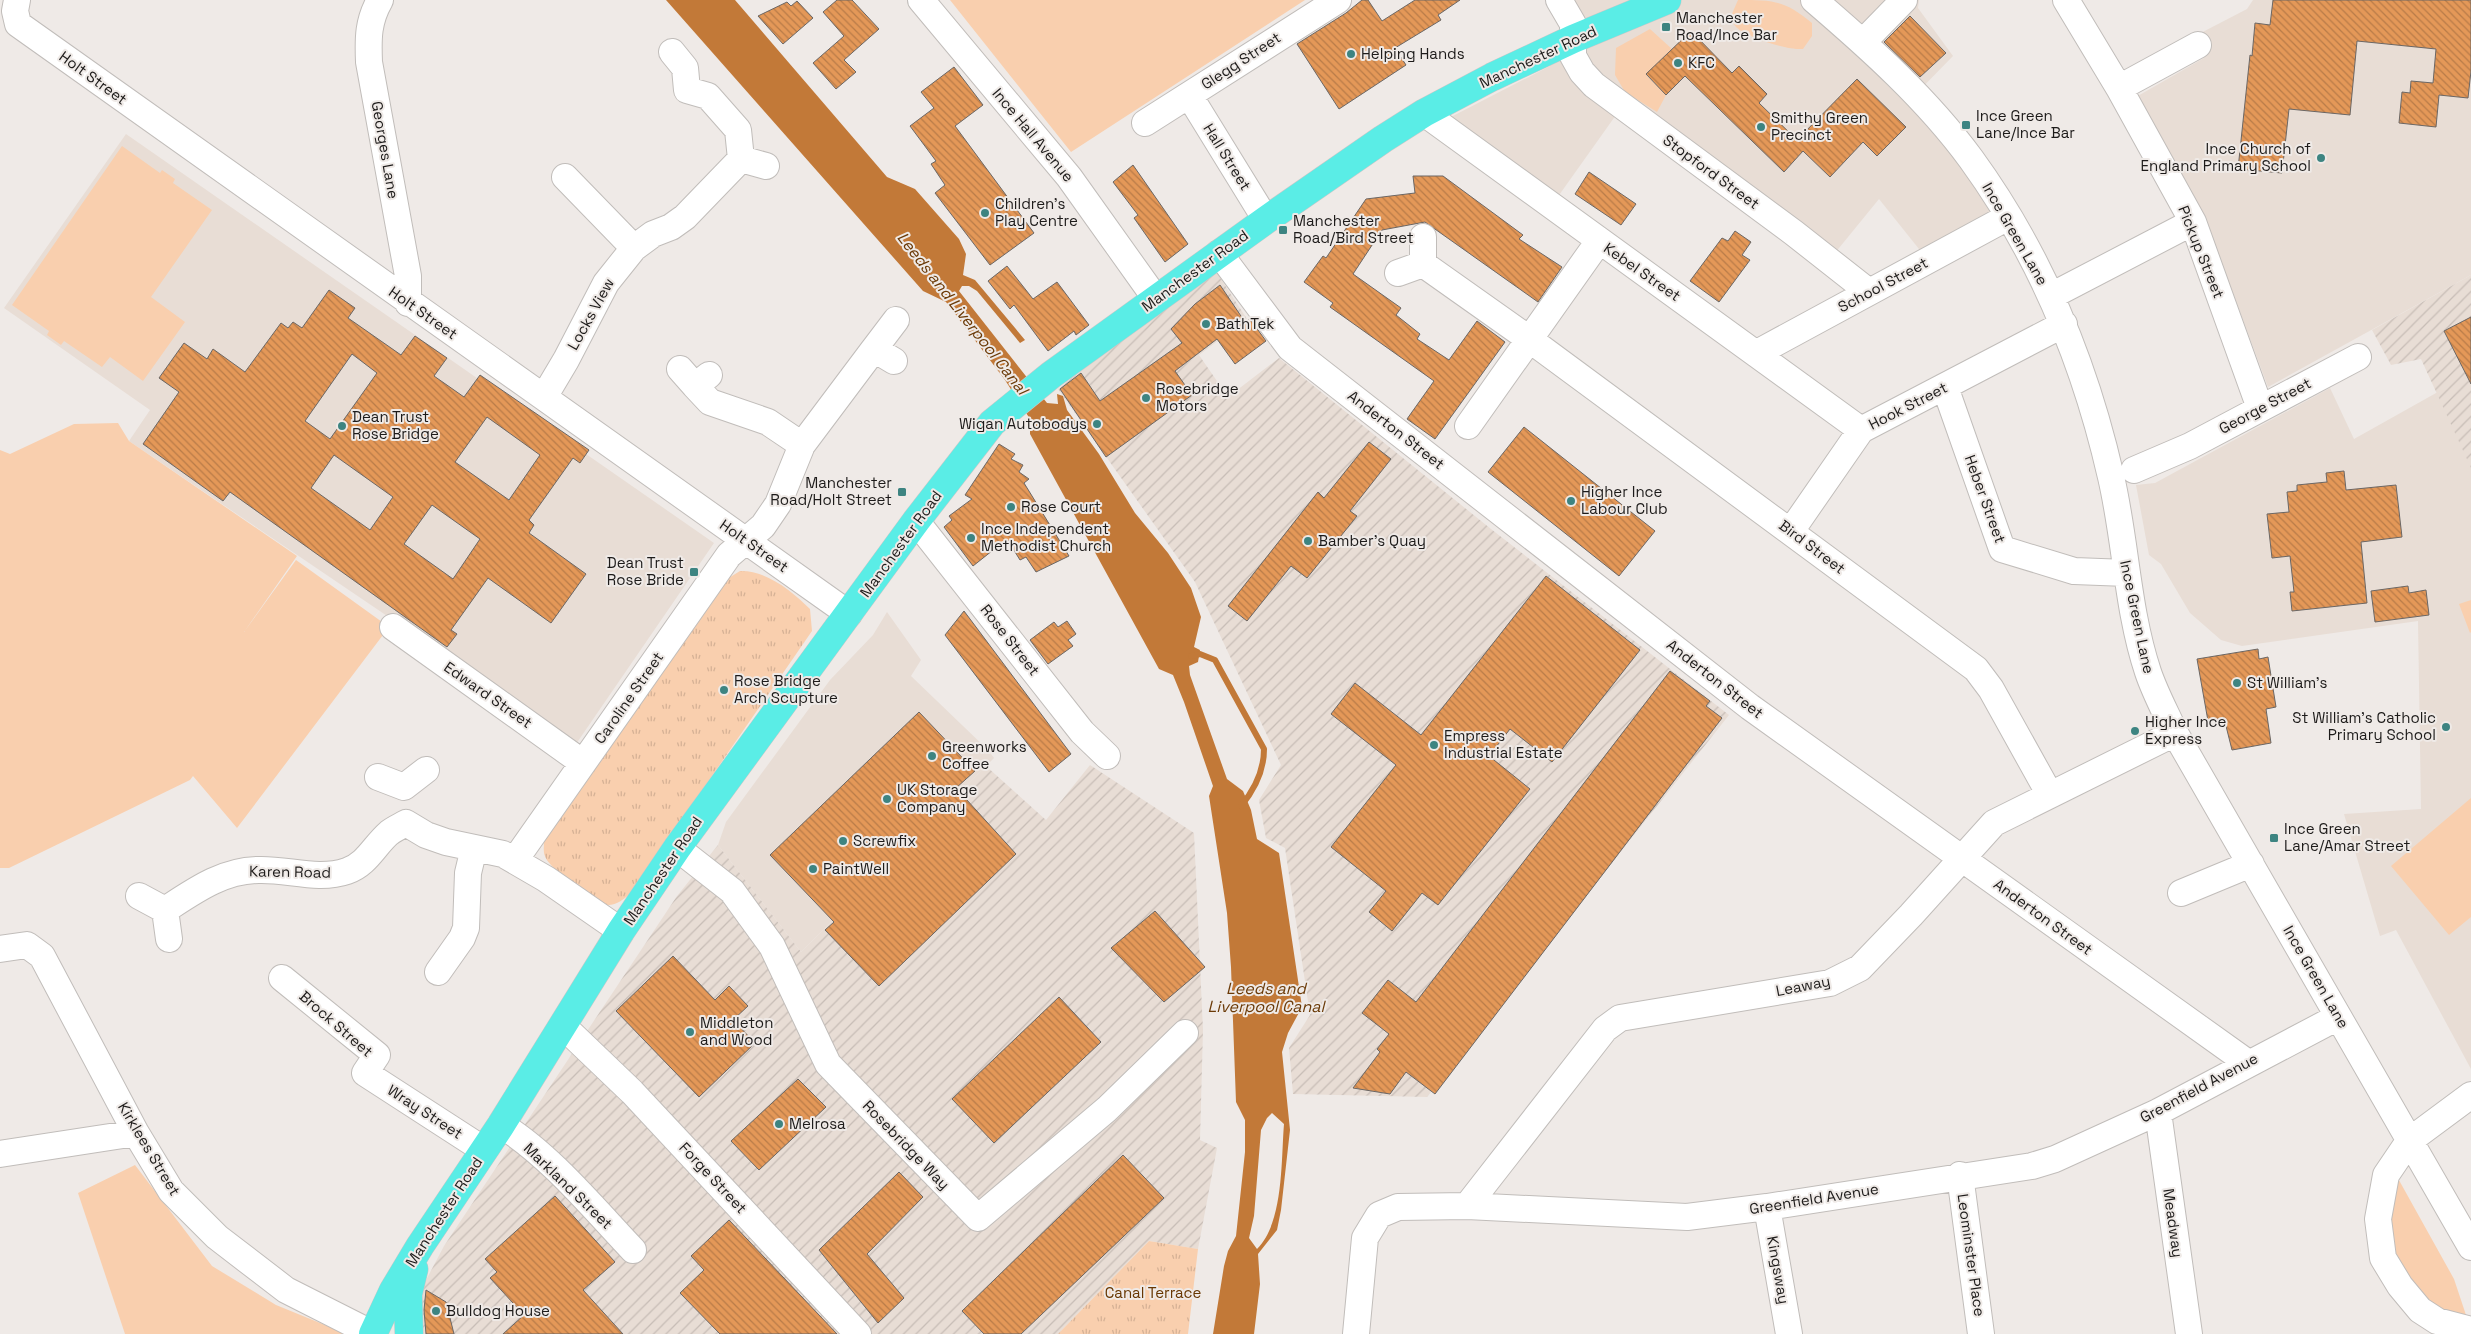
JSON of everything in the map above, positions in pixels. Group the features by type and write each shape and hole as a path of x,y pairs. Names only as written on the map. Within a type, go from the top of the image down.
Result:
{"highway":[{"name":"Manchester Road","path":"373,1334 393,1291 420,1246 501,1125 621,931 678,848 916,521 974,444 1009,407 1219,253 1383,139 1424,113 1492,77 1573,39 1667,0"},
{"path":"409,1334 408,1294 420,1246"}],"street":[{"name":"Holt Street","path":"16,0 14,11 18,24 408,303 850,614"},
{"name":"Georges Lane","path":"380,0 373,12 368,31 368,62 408,276 408,303"},
{"name":"Ince Hall Avenue","path":"921,0 1069,177 1156,299"},
{"name":"Glegg Street","path":"1145,123 1338,0"},
{"name":"Stopford Street","path":"1559,0 1573,24 1573,56 1582,72 1594,85 1794,233 1869,292"},
{"name":"Ince Green Lane","path":"1814,0 1863,42 1942,125 1970,159 2008,217 2051,296 2064,324 2092,400 2112,480 2127,573 2148,673 2175,733 2471,1247"},
{"path":"1863,42 1904,0"},
{"name":"Pickup Street","path":"2066,0 2120,88 2192,222 2260,408"},
{"path":"2120,88 2198,45"},
{"path":"672,52 685,68 687,90 708,96 738,130 741,159 766,166"},
{"name":"Hall Street","path":"1189,95 1266,220"},
{"name":"Kebel Street","path":"1424,113 1861,430"},
{"name":"Locks View","path":"544,397 566,360 606,283 634,248 653,234 671,227 685,217 741,159"},
{"path":"562,172 634,248"},
{"name":"School Street","path":"1757,354 2008,217"},
{"path":"2051,296 2192,222"},
{"path":"1398,273 1423,264 1423,237"},
{"path":"1468,426 1598,241"},
{"name":"Anderton Street","path":"1219,253 1290,348 1750,707 2248,1062"},
{"name":"Bird Street","path":"1423,264 1529,339 1976,669 1992,689 2050,795"},
{"name":"Caroline Street","path":"515,860 730,555 763,526 778,504 802,445 884,355 896,320"},
{"name":"Hook Street","path":"1791,531 1861,430 2064,324"},
{"name":"George Street","path":"2134,470 2169,446 2260,408 2358,357"},
{"path":"695,376 710,402 768,422 802,445"},
{"name":"Heber Street","path":"1945,387 2002,549 2074,571 2127,573"},
{"name":"Rose Street","path":"916,521 1082,732 1106,756"},
{"name":"Edward Street","path":"393,627 583,763"},
{"name":"Leaway","path":"1466,1206 1605,1028 1620,1018 1830,982 1845,977 1866,961 1911,915 1994,823 2175,733"},
{"path":"404,787 426,770"},
{"path":"378,777 404,787"},
{"path":"404,787 406,823 426,835 502,854 515,860 621,931"},
{"name":"Karen Road","path":"165,910 198,888 238,872 260,869 329,875 347,871 363,862 389,833 406,823"},
{"path":"435,974 462,938 466,928 468,873 474,848"},
{"name":"Rosebridge Way","path":"678,848 732,892 772,946 828,1064 978,1218 1107,1109 1185,1033"},
{"path":"2181,893 2251,864"},
{"path":"139,896 165,910 169,939"},
{"name":"Kirklees Street","path":"0,949 27,945 42,956 136,1134 171,1191 217,1237 273,1280 316,1306 373,1334"},
{"name":"Brock Street","path":"282,978 377,1055 365,1073"},
{"name":"Greenfield Avenue","path":"1356,1334 1365,1238 1380,1215 1398,1207 1466,1206 1687,1216 1767,1207 2032,1166 2158,1112 2248,1062 2338,1017"},
{"name":"Forge Street","path":"564,1026 632,1092 858,1334"},
{"name":"Wray Street","path":"365,1073 484,1150"},
{"path":"2471,1095 2410,1141 2386,1175 2378,1219 2384,1258 2400,1286 2420,1310 2437,1321 2471,1330"},
{"name":"Meadway","path":"2158,1112 2189,1334"},
{"name":"Markland Street","path":"501,1125 513,1132 572,1185 633,1250"},
{"path":"0,1154 136,1134"},
{"name":"Leominster Place","path":"1960,1176 1981,1334"},
{"name":"Kingsway","path":"1767,1207 1789,1334"}],"shaded area":[{"path":"1568,0 1919,0 1918,8 1953,56 1910,100 1998,213 1923,254 1879,199 1826,264 1616,115 1557,198 1447,119 1550,66"},
{"name":"Ince Church of England Primary School","path":"2253,0 2471,0 2471,275 2268,387 2205,218 2136,97 2204,58 2193,37 2247,9"},
{"name":"Dean Trust Rose Bridge","path":"126,134 714,543 576,744 129,441 150,410 4,308"},
{"path":"1213,267 1247,319 1199,355 1228,397 1279,358 1491,529 1729,715 1427,1097 1293,1094 1289,1048 1310,1015 1285,848 1266,838 1259,800 1281,765 1195,582 1058,389"},
{"path":"2471,275 2471,468 2421,359 2391,365 2372,330"},
{"name":"St William's Catholic Primary School","path":"2330,388 2354,439 2445,388 2471,449 2471,1069 2396,930 2380,936 2344,814 2421,809 2418,621 2242,646 2221,640 2190,613 2161,564 2149,555 2136,485 2155,483"},
{"path":"887,612 921,660 911,676 994,758 801,952 718,845 726,822 830,680 873,635"},
{"path":"1090,765 1194,833 1203,1030 1200,1140 1217,1148 1198,1249 1149,1241 1058,1334 418,1334 415,1301 444,1246 677,896 718,845 801,952 986,766 1046,820"}],"green space":[{"path":"950,0 1305,0 1071,152"},
{"path":"1738,0 1769,1 1786,6 1812,23 1812,36 1803,49 1796,49 1749,35 1736,27 1732,20 1731,16"},
{"path":"1650,29 1672,49 1647,76 1666,95 1657,112 1625,92 1615,75 1616,48"},
{"path":"122,146 160,173 162,170 175,179 173,183 212,210 151,297 185,322 143,381 110,357 102,367 64,341 61,345 47,335 49,331 12,305"},
{"path":"118,423 129,441 297,556 244,632 296,560 389,627 237,828 193,776 190,780 9,868 0,868 0,450 10,454 74,424"},
{"path":"740,571 759,574 769,578 795,595 810,609 812,631 631,893 623,900 613,904 606,905 600,903 572,884 554,868 544,854 544,840 727,579"},
{"path":"2471,600 2471,632 2470,633 2459,604"},
{"path":"2471,798 2471,917 2449,935 2391,866"},
{"path":"135,1165 212,1266 276,1305 347,1334 125,1334 78,1193"},
{"path":"2395,1173 2454,1279 2468,1321 2424,1296 2405,1275 2398,1261 2390,1226 2390,1206"},
{"name":"Canal Terrace","path":"1149,1241 1198,1249 1188,1334 1058,1334"}],"water":[{"name":"Leeds and Liverpool Canal","path":"666,0 735,0 887,177 915,189 959,239 966,254 963,275 975,280 1025,340 1020,343 977,291 969,286 962,286 959,291 1047,403 1058,404 1057,394 1063,396 1067,410 1099,454 1135,513 1168,553 1191,588 1201,617 1194,647 1200,650 1198,662 1189,666 1190,675 1227,779 1243,791 1251,810 1257,839 1279,853 1302,1007 1288,1033 1282,1052 1290,1130 1277,1230 1258,1254 1260,1284 1254,1334 1213,1334 1224,1266 1228,1251 1236,1236 1245,1152 1245,1120 1236,1102 1231,967 1227,913 1209,796 1213,786 1173,675 1159,669 1030,434 1030,419 1005,380 946,302 923,291","holes":["1272,1113 1284,1124 1280,1190 1277,1207 1266,1237 1257,1249 1249,1238 1254,1216 1261,1130"]}],"building":[{"path":"837,0 852,0 879,29 844,60 856,72 836,89 813,63 844,36 823,12"},
{"name":"Helping Hands","path":"1362,0 1368,0 1382,21 1415,0 1460,0 1438,15 1441,20 1395,48 1406,65 1339,109 1297,44 1346,13"},
{"path":"2273,0 2471,0 2471,71 2468,98 2439,95 2436,127 2399,123 2402,92 2410,93 2411,81 2433,83 2436,49 2357,41 2350,115 2289,109 2282,173 2238,169 2255,23 2270,25"},
{"path":"797,1 813,18 783,44 758,16 787,2 791,6"},
{"path":"1910,16 1946,53 1920,77 1884,42"},
{"path":"1691,31 1732,73 1739,66 1767,94 1759,103 1797,140 1857,79 1906,127 1877,156 1863,142 1830,177 1803,151 1784,172 1685,76 1666,95 1646,74"},
{"name":"Children's Play Centre","path":"954,67 983,105 955,126 1034,233 990,265 935,193 945,185 931,164 936,161 910,126 934,108 921,92"},
{"path":"1133,165 1188,244 1165,262 1134,218 1138,215 1113,182"},
{"path":"1589,172 1636,204 1621,225 1575,194"},
{"path":"1413,176 1443,176 1523,235 1519,239 1562,267 1538,302 1425,222 1382,230 1353,274 1401,308 1396,315 1420,334 1417,339 1449,360 1477,321 1505,342 1435,439 1407,419 1434,381 1330,307 1333,303 1304,282 1323,256 1326,258 1366,199 1415,193"},
{"path":"1735,231 1751,242 1742,255 1750,260 1719,302 1690,281 1722,238 1728,241"},
{"path":"1007,266 1033,299 1057,282 1089,325 1076,335 1074,331 1048,351 1014,305 1010,309 988,281"},
{"path":"1220,285 1245,322 1250,319 1266,341 1235,364 1217,339 1175,371 1192,395 1106,457 1060,389 1081,373 1100,401 1182,343 1171,329 1195,304"},
{"path":"329,290 355,308 348,318 401,355 415,336 447,358 434,376 464,397 480,375 589,450 580,463 573,458 529,520 534,525 529,533 586,574 551,623 488,578 451,630 457,634 447,647 230,492 223,501 143,444 179,392 159,378 184,343 207,359 213,349 245,372 281,323 288,328 293,322 302,328","holes":["352,354 377,373 330,439 305,421","487,417 540,455 509,500 455,462","334,455 393,497 370,530 311,488","432,505 480,539 453,579 404,544"]},
{"path":"2471,317 2471,384 2444,331"},
{"name":"Higher Ince Labour Club","path":"1524,427 1655,531 1619,576 1488,472"},
{"name":"Bamber's Quay","path":"1369,442 1391,459 1350,511 1357,516 1307,578 1291,566 1247,621 1228,606 1318,492 1324,498"},
{"name":"Rose Court","path":"999,444 1015,454 1011,459 1023,465 1019,472 1029,479 1024,483 1069,556 1036,572 1026,557 1020,560 1007,539 973,566 944,527 952,520 949,516 972,499 965,495"},
{"path":"2344,471 2346,490 2396,485 2402,537 2361,542 2367,603 2292,611 2290,592 2294,592 2290,556 2272,558 2267,514 2289,512 2287,492 2297,491 2297,485 2327,482 2326,473"},
{"name":"Empress Industrial Estate","path":"1546,576 1640,650 1552,762 1510,729 1489,756 1530,789 1438,905 1422,893 1392,931 1369,912 1386,891 1331,847 1396,765 1331,714 1355,683 1421,735"},
{"path":"2408,586 2409,593 2426,590 2429,615 2375,622 2371,591"},
{"path":"964,611 1071,754 1049,772 945,635"},
{"path":"1067,621 1076,634 1068,640 1073,646 1048,664 1030,640 1054,622 1058,627"},
{"name":"St William's","path":"2258,649 2259,659 2268,657 2276,707 2266,709 2271,743 2232,750 2224,718 2208,721 2197,659"},
{"path":"1670,671 1710,701 1706,706 1722,718 1435,1094 1406,1072 1390,1094 1353,1088 1380,1052 1377,1049 1389,1034 1362,1013 1388,980 1416,1002"},
{"path":"919,712 975,771 956,788 1016,854 879,986 825,930 834,922 770,855"},
{"path":"1155,911 1205,967 1164,1002 1111,948"},
{"name":"Middleton and Wood","path":"673,956 715,1000 729,986 748,1006 733,1020 755,1043 699,1097 616,1011"},
{"path":"1059,997 1101,1042 994,1143 952,1099"},
{"name":"Melrosa","path":"798,1079 826,1107 759,1170 731,1141"},
{"path":"1123,1155 1164,1198 1021,1334 984,1334 962,1311"},
{"path":"899,1172 923,1197 867,1254 904,1298 878,1323 819,1250"},
{"path":"555,1196 615,1262 583,1290 623,1334 503,1334 524,1315 490,1278 497,1272 485,1259"},
{"path":"729,1220 837,1334 720,1334 680,1293 704,1270 691,1256"},
{"name":"Bulldog House","path":"426,1290 446,1302 454,1334 426,1334 424,1310"}],"waterway":[{"path":"1191,656 1200,654 1215,660 1264,749 1264,757 1258,779 1241,806"}],"place":[{"name":"Manchester Road/Ince Bar","path":"1666,27"},
{"name":"Helping Hands","path":"1351,54"},
{"name":"KFC","path":"1678,63"},
{"name":"Ince Green Lane/Ince Bar","path":"1966,125"},
{"name":"Smithy Green Precinct","path":"1761,127"},
{"name":"Ince Church of England Primary School","path":"2321,158"},
{"name":"Children's Play Centre","path":"985,213"},
{"name":"Manchester Road/Bird Street","path":"1283,230"},
{"name":"BathTek","path":"1206,324"},
{"name":"Rosebridge Motors","path":"1146,398"},
{"name":"Wigan Autobodys","path":"1097,424"},
{"name":"Dean Trust Rose Bridge","path":"342,426"},
{"name":"Manchester Road/Holt Street","path":"902,492"},
{"name":"Higher Ince Labour Club","path":"1571,501"},
{"name":"Rose Court","path":"1011,507"},
{"name":"Ince Independent Methodist Church","path":"971,538"},
{"name":"Bamber's Quay","path":"1308,541"},
{"name":"Dean Trust Rose Bride","path":"694,572"},
{"name":"St William's","path":"2237,683"},
{"name":"Rose Bridge Arch Scupture","path":"724,690"},
{"name":"St William's Catholic Primary School","path":"2446,727"},
{"name":"Higher Ince Express","path":"2135,731"},
{"name":"Empress Industrial Estate","path":"1434,745"},
{"name":"Greenworks Coffee","path":"932,756"},
{"name":"UK Storage Company","path":"887,799"},
{"name":"Ince Green Lane/Amar Street","path":"2274,838"},
{"name":"Screwfix","path":"843,841"},
{"name":"PaintWell","path":"813,869"},
{"name":"Middleton and Wood","path":"690,1032"},
{"name":"Melrosa","path":"779,1124"},
{"name":"Bulldog House","path":"436,1311"}]}
